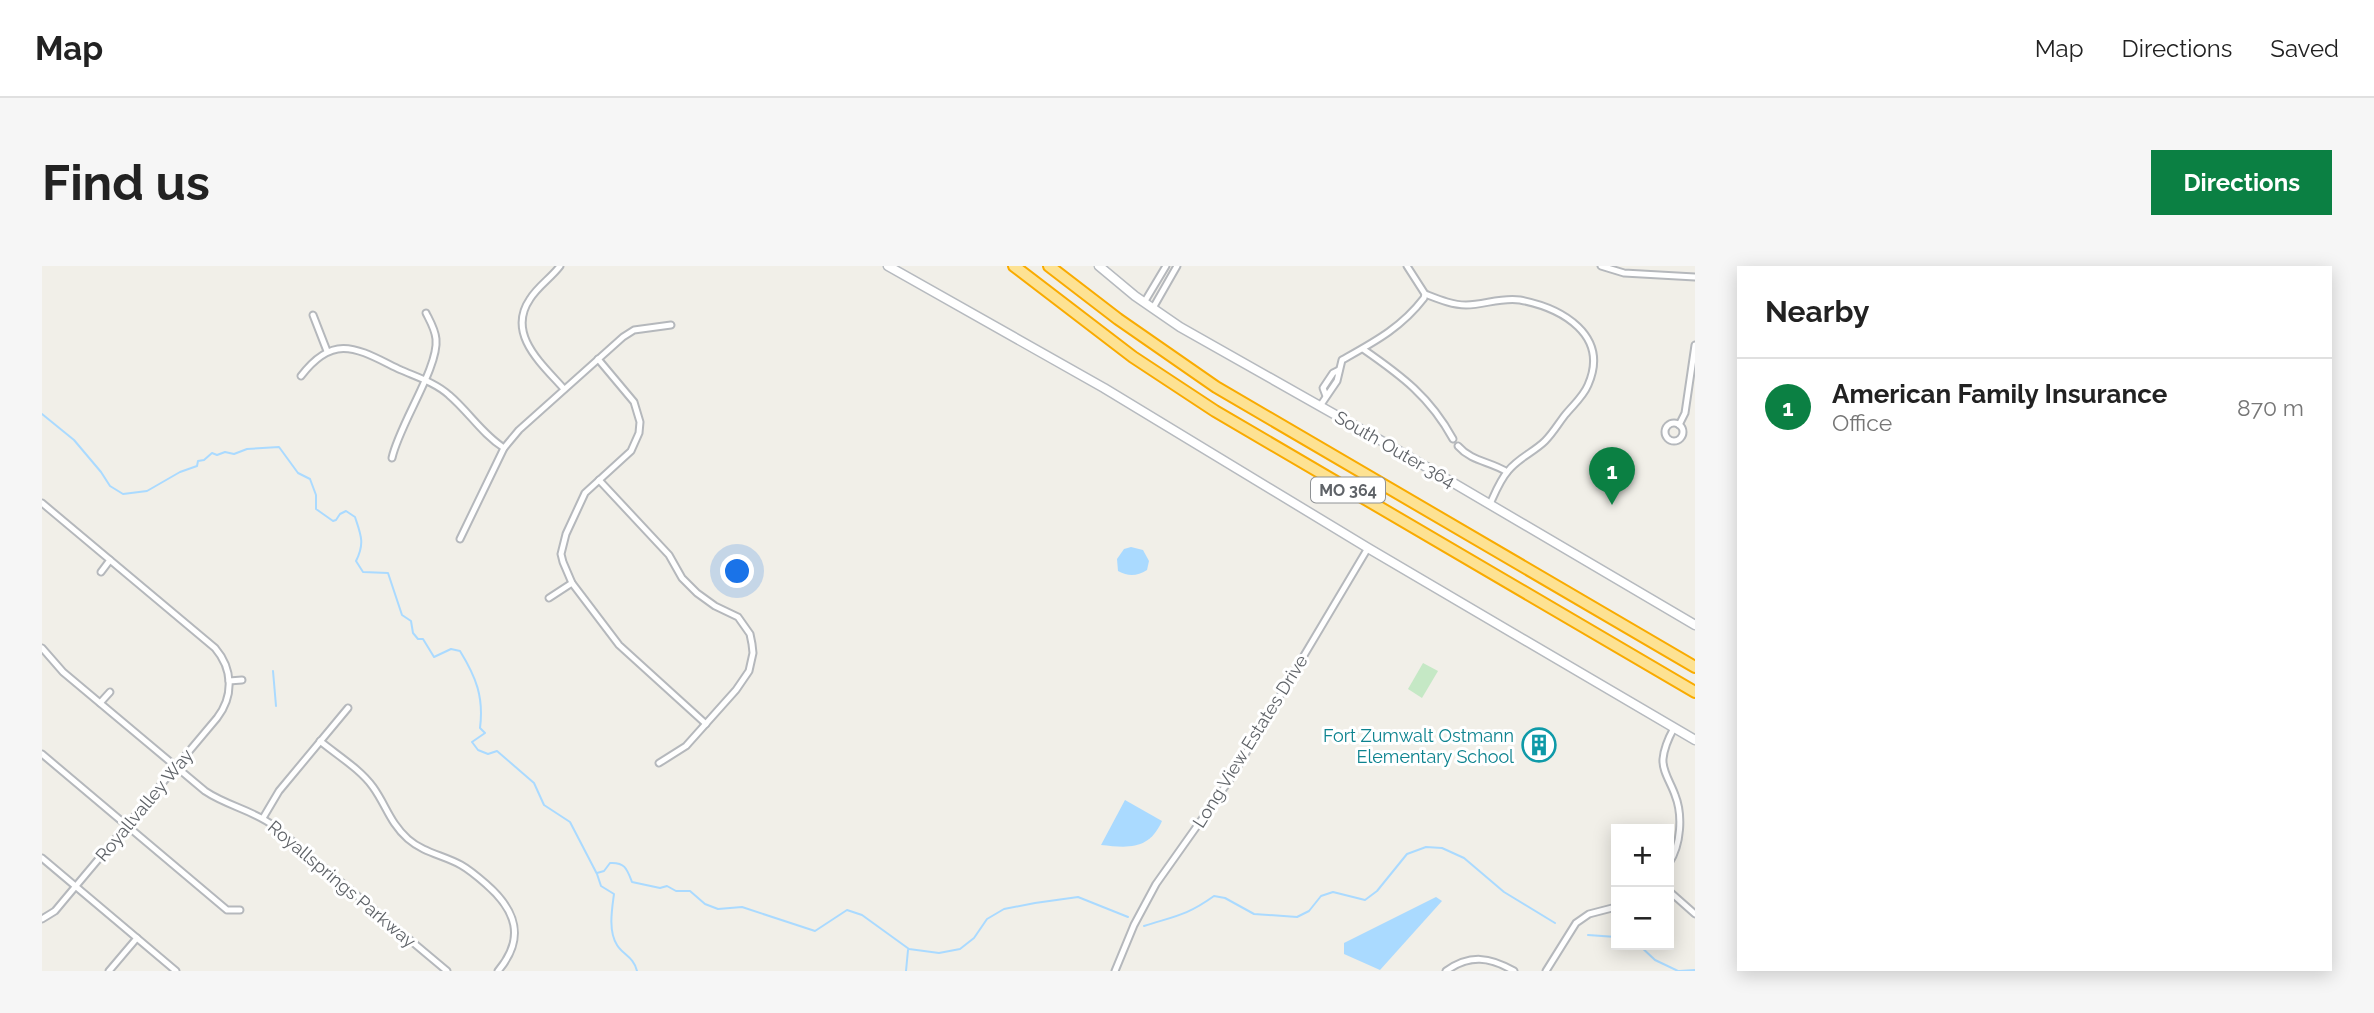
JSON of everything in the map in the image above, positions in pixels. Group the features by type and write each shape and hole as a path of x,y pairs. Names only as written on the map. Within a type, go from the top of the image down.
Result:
{"highway":[{"name":"MO 364","path":"1014,266 1133,357 1214,411 1695,692"},
{"name":"MO 364","path":"1049,266 1137,334 1216,387 1695,667"}],"main road":[{"path":"888,266 1104,388 1368,548 1695,740"},
{"name":"South Outer 364","path":"1099,266 1180,327 1695,625"}],"street":[{"path":"560,266 530,298 522,324 528,347 564,389"},
{"path":"1145,301 1166,266"},
{"path":"1153,307 1177,266"},
{"path":"1408,266 1425,294 1466,305 1505,299 1545,307 1566,316 1578,325 1588,341 1594,364 1587,388 1551,435 1507,472 1490,504"},
{"path":"1601,266 1695,276"},
{"path":"1320,406 1326,396 1323,388 1333,373 1339,370 1342,360 1403,322 1425,294"},
{"path":"391,458 396,440 436,355 434,327 426,313"},
{"path":"313,314 327,351"},
{"path":"460,538 504,448 529,420 623,337 634,330 671,325"},
{"path":"1679,425 1685,413 1695,345"},
{"path":"301,376 312,362 327,351 352,348 424,380 452,397 488,436 504,448"},
{"path":"1363,349 1420,392 1443,420 1453,439"},
{"path":"598,359 634,402 640,422 639,433 631,450 585,493 566,534 561,554 566,574 619,645 706,724"},
{"path":"1458,446 1465,455 1507,472"},
{"path":"599,480 669,555 682,578 715,606 738,617 750,634 753,653 749,671 686,746 659,763"},
{"path":"42,503 215,648 225,663 229,681 242,680"},
{"name":"Long View Estates Drive","path":"1115,971 1134,925 1156,884 1231,778 1368,548"},
{"path":"101,572 110,560"},
{"path":"550,598 572,583"},
{"name":"Royallsprings Parkway","path":"42,648 61,670 210,795 263,817 447,971"},
{"name":"Royallvalley Way","path":"42,919 55,911 76,887 222,711 230,688 229,681"},
{"path":"100,703 110,692"},
{"path":"263,817 279,791 348,708"},
{"path":"1674,728 1668,737 1663,760 1676,798 1679,827 1674,851"},
{"path":"320,741 368,781 391,819 408,839 426,851 465,867 500,897 510,911 514,931 511,952 498,971"},
{"path":"42,754 227,910 240,909"},
{"path":"42,858 176,971"},
{"path":"1674,895 1695,914"},
{"path":"1546,971 1576,923 1589,914 1611,908"},
{"path":"514,931 524,931"},
{"path":"109,971 137,938"},
{"path":"1446,971 1459,962 1486,958 1514,971"}],"green space":[{"path":"1423,663 1438,671 1422,698 1408,689"}],"water":[{"path":"1131,547 1143,550 1149,561 1147,570 1140,574 1118,571 1117,559 1124,549"},
{"path":"1125,800 1162,821 1151,837 1137,845 1101,845"},
{"path":"1436,897 1442,901 1380,970 1344,954 1344,943"}],"waterway":[{"path":"42,414 74,440 110,486 123,494 147,491 180,472 197,466 198,461 204,460 212,453 234,454 247,449 279,447 298,473 310,479 316,495 316,509 333,521 346,511 355,517 361,539 356,561 363,572 388,573 402,615 411,621 413,633 418,639 423,639 434,657 451,649 460,651 478,688 480,728 485,733 472,742 478,750 488,754 497,751 534,783 544,805 570,822 601,886 614,894 612,933 619,948 633,962 637,971"},
{"path":"273,671 276,706"},
{"path":"1144,926 1188,912 1214,896 1225,898 1254,914 1297,917 1309,911 1321,896 1333,892 1365,900 1377,891 1407,854 1426,847 1442,848 1464,858 1504,892 1555,923"},
{"path":"597,873 604,871 610,863 619,864 627,870 632,882 660,888 667,886 676,891 690,891 705,904 718,909 742,907 815,931 847,910 862,915 909,949 939,953 960,949 974,938 987,919 1004,909 1035,903 1078,897 1128,917"},
{"path":"1588,935 1611,937"},
{"path":"906,971 908,950"},
{"path":"1644,950 1655,960 1678,971"},
{"path":"1679,971 1695,970"}],"place":[{"name":"American Family Insurance","path":"1612,505"},
{"name":"Fort Zumwalt Ostmann Elementary School","path":"1539,745"}]}
